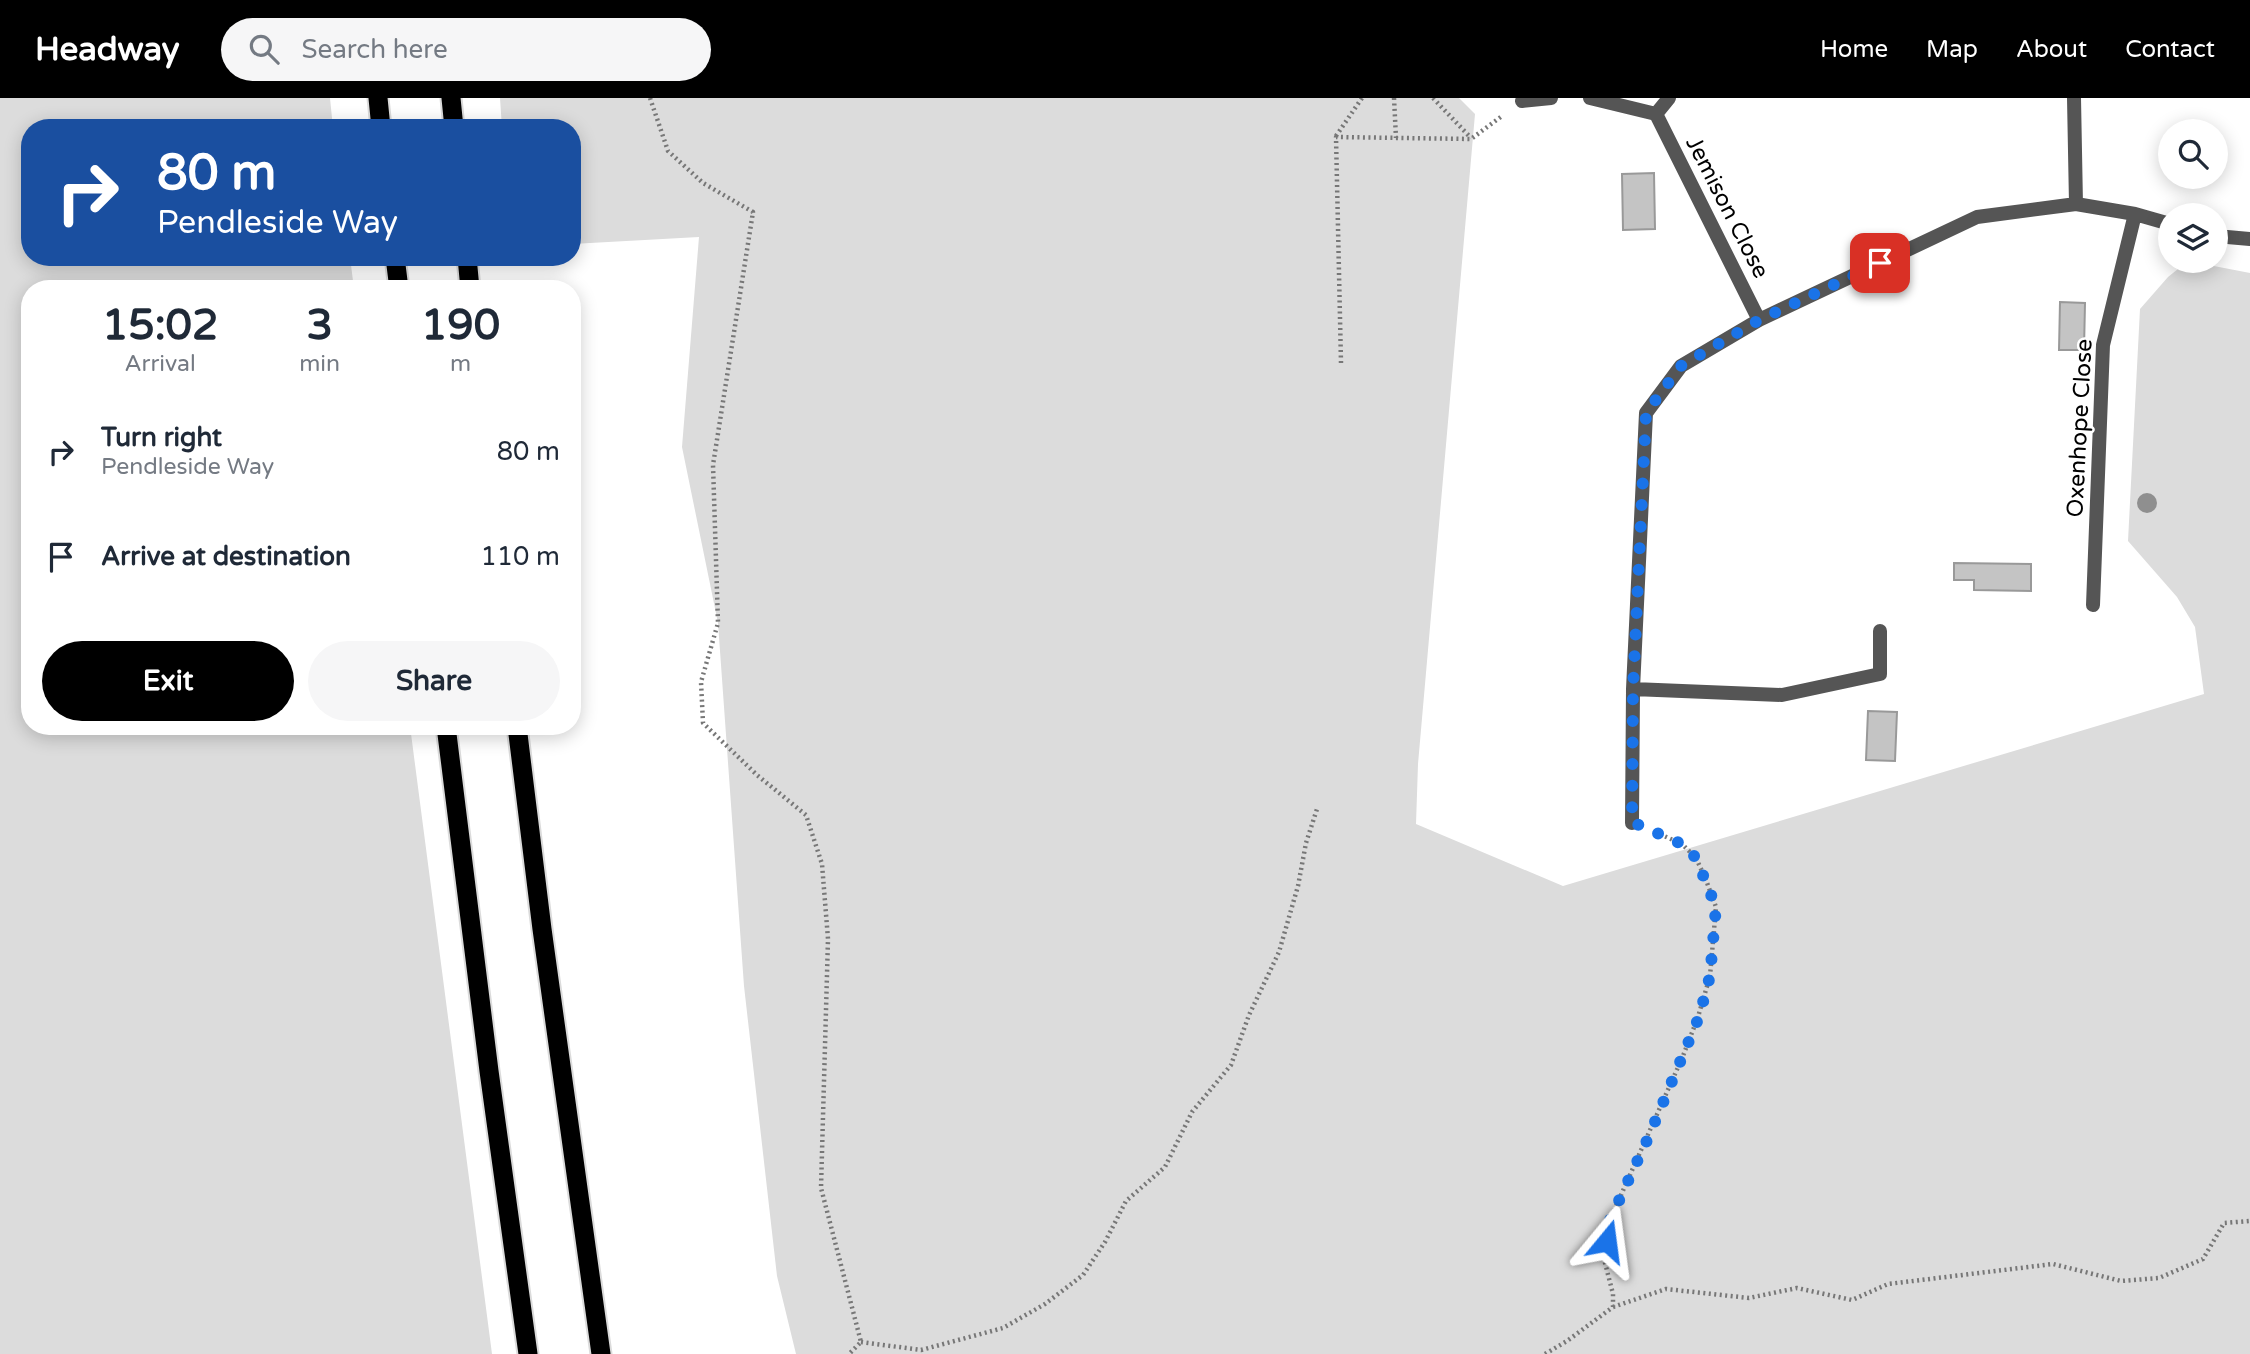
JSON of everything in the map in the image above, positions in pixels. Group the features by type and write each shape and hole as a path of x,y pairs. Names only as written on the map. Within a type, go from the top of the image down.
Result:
{"highway":[{"path":"378,98 380,119"},
{"path":"451,98 453,119"},
{"path":"447,735 490,1084 528,1354"},
{"path":"518,735 601,1354"}],"street":[{"path":"1522,101 1551,98"},
{"path":"1590,98 1656,114 1668,98"},
{"path":"2074,98 2076,204"},
{"name":"Jemison Close","path":"1656,114 1759,320"},
{"path":"1632,822 1633,689 1646,413 1681,366 1759,320 1978,217 2076,204 2158,221"},
{"name":"Oxenhope Close","path":"2093,605 2104,345 2135,214"},
{"path":"2228,237 2250,239"},
{"path":"1633,689 1782,695 1880,674 1880,631"}],"path":[{"path":"650,98 668,151 703,183 753,212 713,466 718,623 701,682 703,723 757,775 806,815 822,864 828,939 821,1188 861,1342"},
{"path":"1341,363 1336,136 1362,98"},
{"path":"1394,98 1396,138"},
{"path":"1433,98 1471,139"},
{"path":"1336,136 1471,139 1522,101"},
{"path":"861,1342 921,1350 1003,1328 1045,1304 1083,1275 1105,1242 1126,1201 1165,1167 1192,1112 1231,1065 1249,1015 1279,952 1317,809"},
{"path":"1614,1307 1604,1259 1609,1222 1699,1017 1710,976 1716,907 1696,858 1682,844 1632,822"},
{"path":"1545,1354 1567,1342 1614,1307 1666,1289 1749,1298 1797,1288 1852,1300 1888,1284 2053,1264 2121,1281 2159,1278 2203,1259 2224,1223 2250,1221"},
{"path":"849,1354 861,1342"}],"shaded area":[{"path":"0,98 330,98 332,119 21,119 21,266 351,266 353,280 21,280 21,735 411,735 492,1354 0,1354"},
{"path":"500,98 1459,98 1475,114 1418,764 1416,824 1563,886 2204,694 2195,627 2177,597 2128,541 2140,309 2173,273 2228,273 2228,269 2250,273 2250,1354 796,1354 777,1276 744,986 718,623 682,447 699,237 581,244 581,119 501,119"}],"building":[{"path":"1654,173 1655,229 1623,230 1622,174"},
{"path":"2060,302 2085,303 2084,350 2059,350"},
{"path":"1954,563 2031,564 2031,591 1974,590 1974,580 1954,580"},
{"path":"1868,711 1897,712 1895,761 1866,760"}],"route":[{"path":"1607,1241 1609,1222 1699,1017 1710,976 1716,907 1696,858 1682,844 1632,822 1633,689 1646,413 1681,366 1759,320 1880,263"}]}
